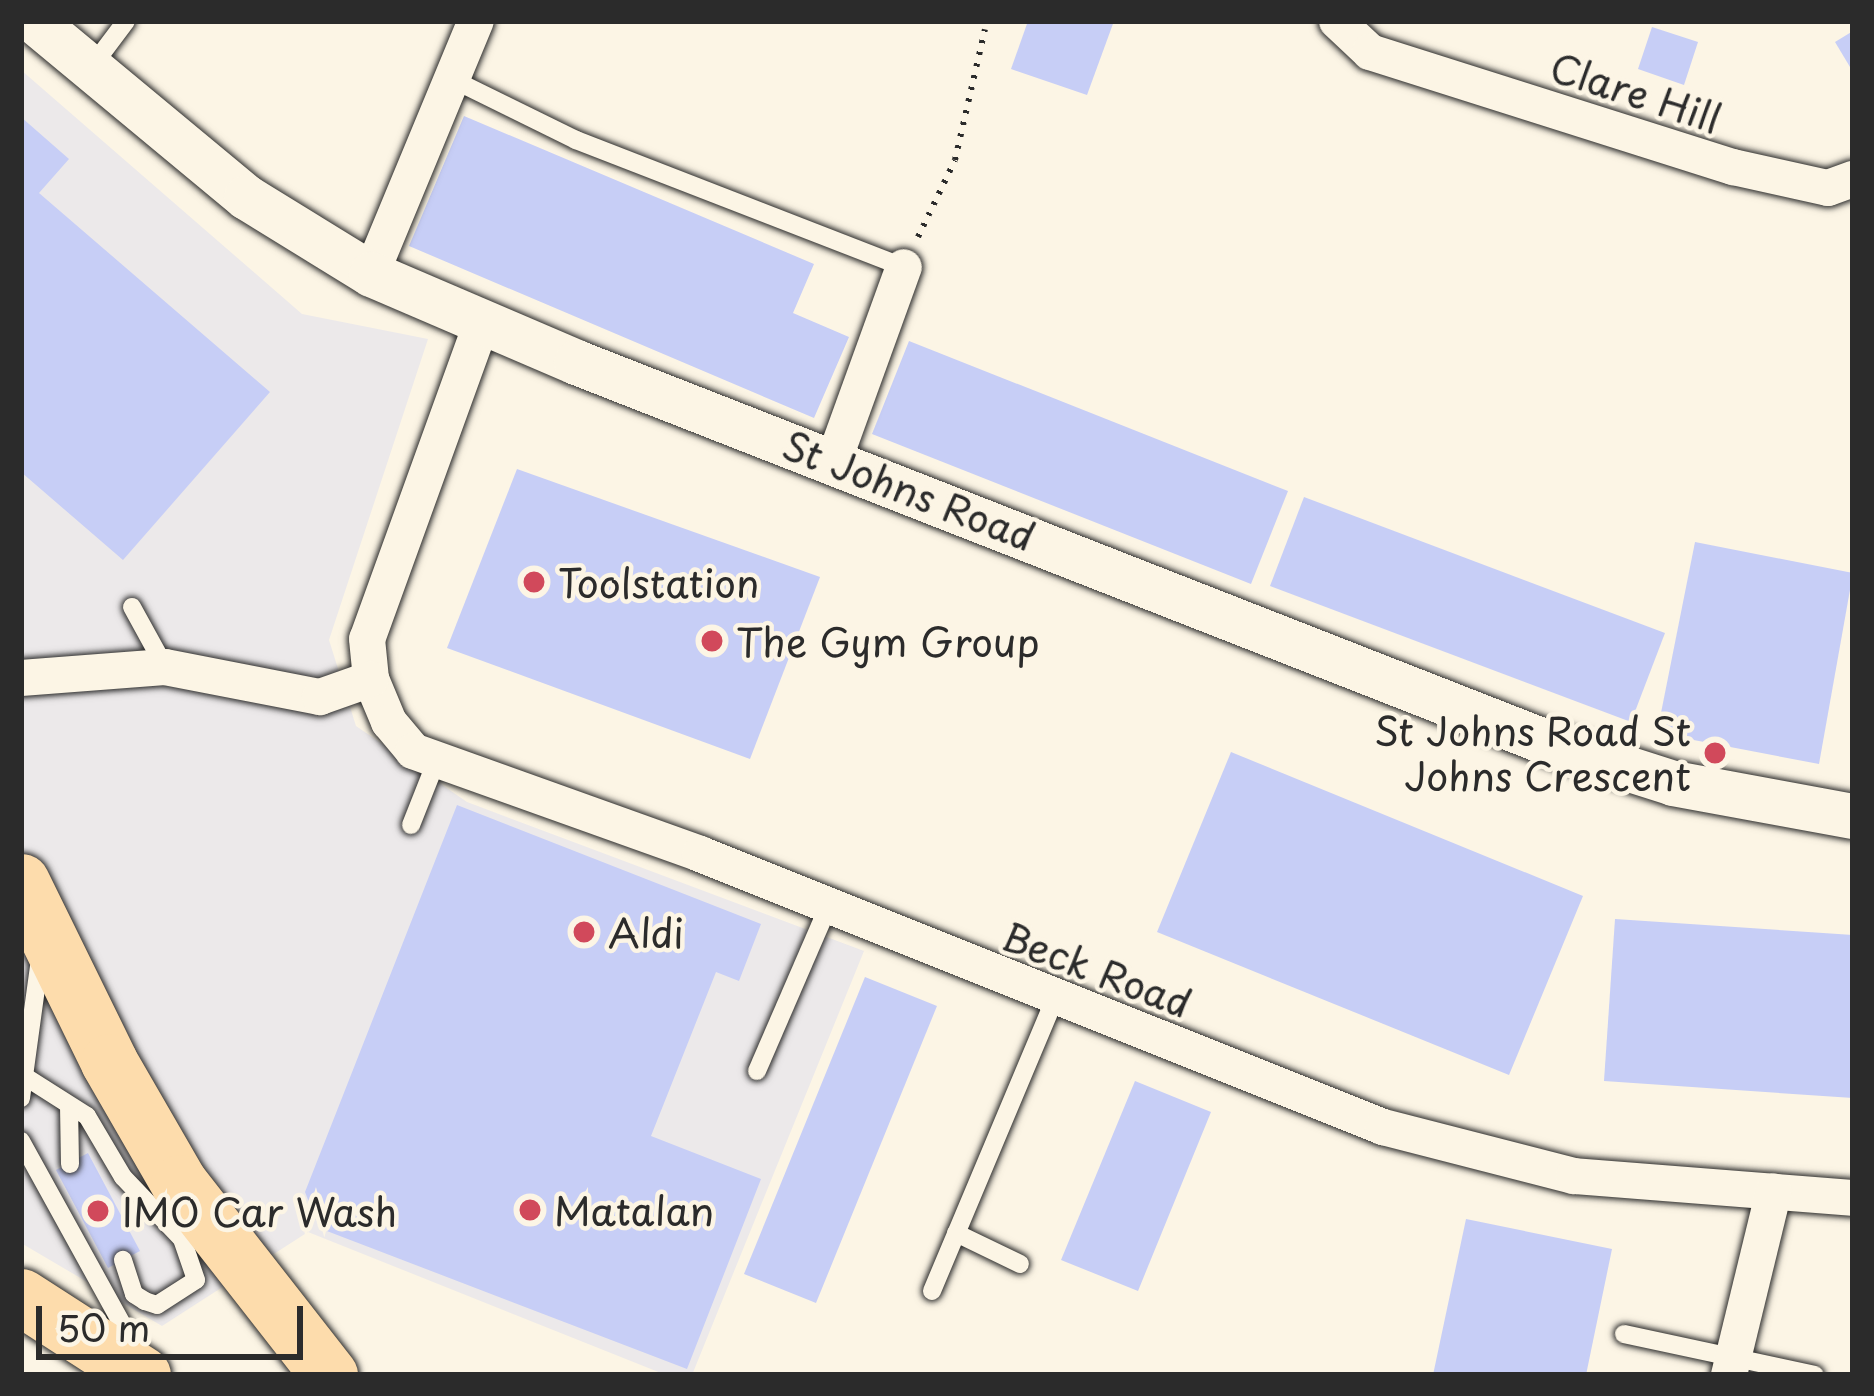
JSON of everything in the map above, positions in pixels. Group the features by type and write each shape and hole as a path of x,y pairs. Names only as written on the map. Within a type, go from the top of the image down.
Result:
{"main road":[{"path":"31,904 179,1183 329,1375"},
{"path":"21,1297 86,1359 145,1375"}],"street":[{"name":"St Johns Road","path":"34,21 246,197 371,274 1551,744 1673,783 1853,817"},
{"path":"371,274 476,21"},
{"name":"Clare Hill","path":"1337,21 1370,52 1733,167 1828,188 1853,179"},
{"path":"834,460 904,267"},
{"path":"21,678 165,667 320,697 371,679 368,639 482,322"},
{"name":"Beck Road","path":"371,679 389,722 413,751 828,907 1383,1127 1574,1176 1853,1198"},
{"path":"1732,1365 1774,1191"}],"lane":[{"path":"90,69 125,21"},
{"path":"452,79 576,140 904,267"},
{"path":"132,607 165,667"},
{"path":"411,825 436,761"},
{"path":"31,904 22,1085 87,1116 123,1177 182,1239 196,1280 157,1304 145,1301 134,1294 123,1260"},
{"path":"757,1071 828,907"},
{"path":"932,1291 1055,999"},
{"path":"69,1106 70,1163"},
{"path":"21,1141 145,1375"},
{"path":"956,1233 1020,1264"},
{"path":"1624,1334 1732,1365 1815,1375"}],"path":[{"path":"904,267 955,160 985,29"}],"shaded area":[{"path":"21,70 302,314 428,339 329,640 356,726 467,802 864,951 692,1375 666,1375 308,1232 162,1326 21,1243"}],"building":[{"path":"1028,21 1114,21 1087,95 1011,69"},
{"path":"1652,27 1698,42 1684,85 1638,69"},
{"path":"1853,31 1853,72 1835,42"},
{"path":"464,116 814,264 793,313 849,337 814,418 409,246"},
{"path":"21,117 69,159 39,193 270,392 123,560 21,472"},
{"path":"909,341 1288,491 1251,584 872,434"},
{"path":"517,469 820,577 750,759 447,648"},
{"path":"1304,497 1665,633 1631,722 1270,586"},
{"path":"1695,542 1853,573 1819,764 1657,733"},
{"path":"1231,752 1583,896 1509,1075 1157,932"},
{"path":"457,805 761,924 739,981 716,972 651,1136 761,1179 687,1369 319,1228 305,1192"},
{"path":"1615,919 1853,935 1853,1098 1604,1081"},
{"path":"865,977 937,1006 816,1303 744,1274"},
{"path":"1135,1081 1211,1112 1138,1291 1061,1260"},
{"name":"IMO Car Wash","path":"88,1153 140,1251 108,1268 56,1170"},
{"path":"1466,1219 1612,1249 1586,1375 1433,1375"}],"place":[{"name":"Toolstation","path":"534,582"},
{"name":"The Gym Group","path":"712,641"},
{"name":"St Johns Road St Johns Crescent","path":"1715,753"},
{"name":"Aldi","path":"584,932"},
{"name":"Matalan","path":"530,1210"},
{"name":"IMO Car Wash","path":"98,1211"}]}
